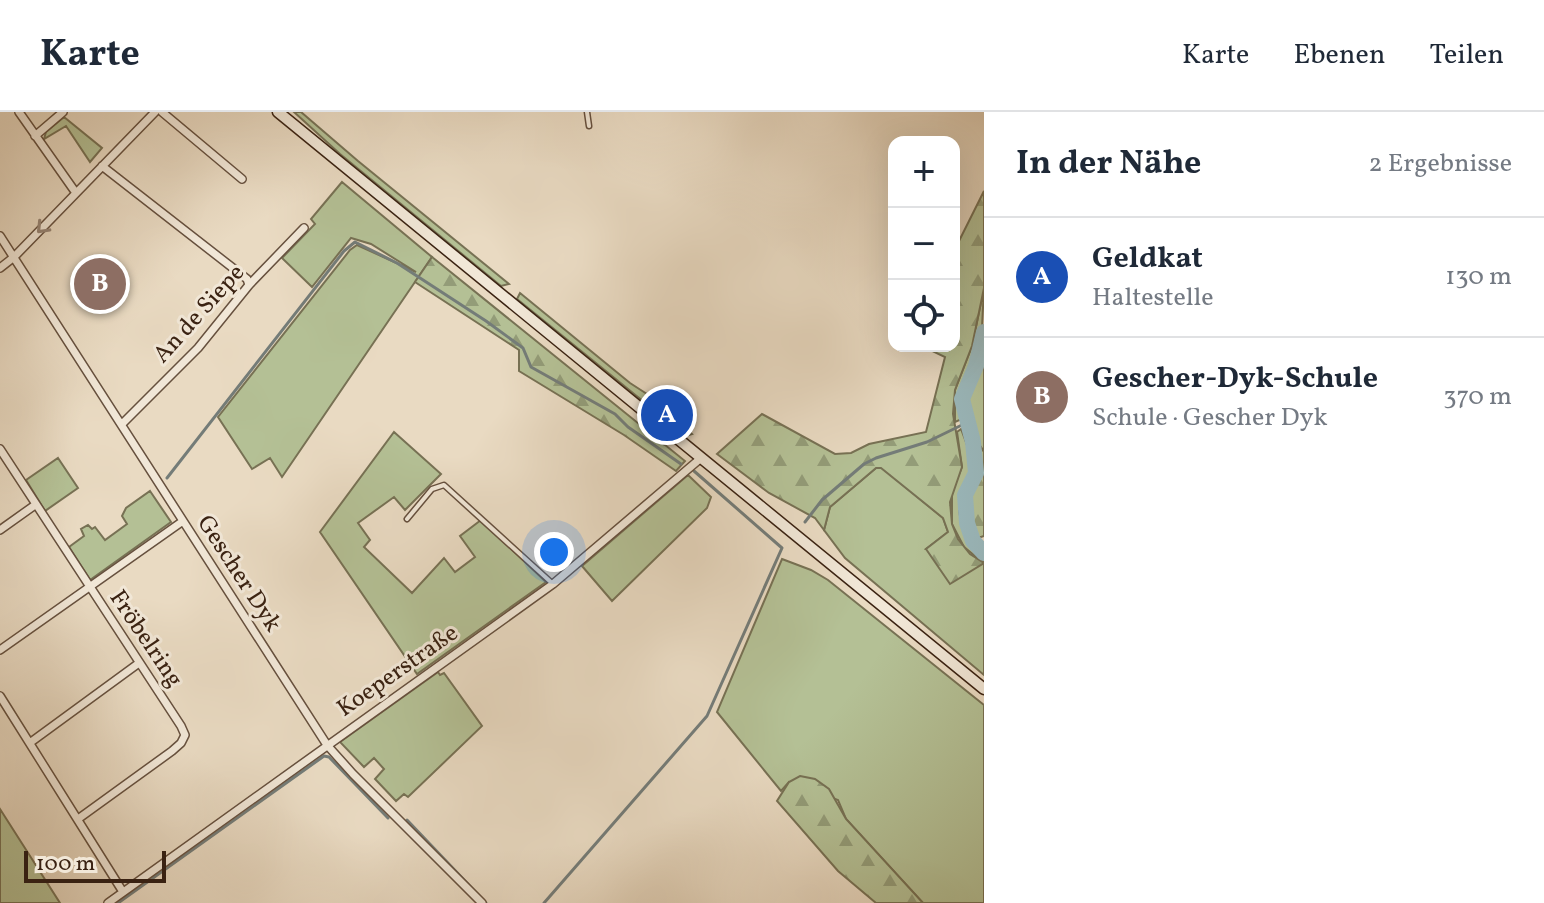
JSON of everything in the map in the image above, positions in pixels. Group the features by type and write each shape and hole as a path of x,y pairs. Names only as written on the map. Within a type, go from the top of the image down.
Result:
{"main road":[{"path":"278,112 984,689"}],"street":[{"path":"19,112 76,193"},
{"path":"35,136 63,112"},
{"path":"0,268 155,112"},
{"path":"162,112 242,179"},
{"path":"102,166 247,279 249,285"},
{"name":"An de Siepe","path":"122,424 198,348 249,285 304,228"},
{"name":"Gescher Dyk","path":"0,236 327,745 482,903"},
{"name":"Fröbelring","path":"0,449 185,735 172,751 78,819"},
{"name":"Koeperstraße","path":"108,903 553,584 701,458"},
{"path":"0,530 35,505"},
{"path":"0,650 183,521"},
{"path":"31,742 139,663"},
{"path":"0,696 123,892"}],"lane":[{"path":"587,112 589,126"},
{"path":"407,519 432,489 444,485 553,584"}],"green space":[{"path":"294,112 301,112 509,284 501,286 340,154"},
{"path":"64,117 102,148 90,162 66,126 44,139 46,132"},
{"path":"342,182 432,257 282,477 270,458 252,469 218,417 350,250 357,245 416,272 371,244 351,238 312,287 282,258 315,224 311,219"},
{"path":"984,191 984,288 972,346 955,390 953,414 962,467 950,502 952,524 958,539 970,554 984,563 950,584 926,549 948,532 943,518 881,468 876,468 830,507 824,530 815,518 769,493 717,454 762,414 835,454 851,453 869,444 926,432 945,357 935,352 960,352 960,239"},
{"path":"432,257 685,461 676,471 624,435 519,371 519,350 415,282"},
{"path":"984,288 982,327 973,365 959,400 962,419 955,422 955,390 972,346"},
{"path":"520,293 650,396 692,434 686,436 517,299"},
{"path":"984,347 984,452 972,433 967,408"},
{"path":"961,429 971,467 960,495 961,521 967,539 984,558 984,563 964,547 952,524 952,492 962,467 957,432"},
{"path":"394,432 441,474 405,510 394,497 358,523 370,540 364,547 412,593 444,558 455,572 475,557 460,536 481,520 546,582 417,674 320,532"},
{"path":"979,444 984,452 984,536 975,539 967,537 963,529 971,494 980,476"},
{"path":"58,458 78,488 45,511 26,480"},
{"path":"881,467 943,518 948,532 926,549 984,563 984,675 845,558 824,530 830,507"},
{"path":"688,475 711,497 707,508 612,601 582,566"},
{"path":"150,491 171,522 90,580 69,547 84,536 81,529 88,525 92,529 95,527 105,540 127,524 122,516 126,508"},
{"path":"782,559 828,580 984,705 984,903 923,903 846,819 838,800 789,782 781,791 717,712"},
{"path":"438,672 440,675 444,673 482,726 408,797 404,794 396,801 375,779 384,769 374,758 364,767 340,742"},
{"path":"800,776 815,779 829,789 846,819 923,903 876,903 838,871 777,801 789,782"},
{"path":"0,809 60,903 0,903"}],"waterway":[{"path":"167,478 344,251 355,242 397,263 486,321 523,348 531,367 615,414 628,427 681,464"},
{"path":"984,332 976,366 962,399 973,442 976,473 965,495 967,523 973,541 984,553"},
{"path":"805,522 822,500 864,464 927,442 966,423"},
{"path":"544,903 707,716 782,548 694,471"},
{"path":"118,903 324,756 329,757 388,818"},
{"path":"407,820 486,903"}],"place":[{"name":"Gescher-Dyk-Schule","path":"100,284"},
{"name":"Geldkat","path":"667,415"}]}
